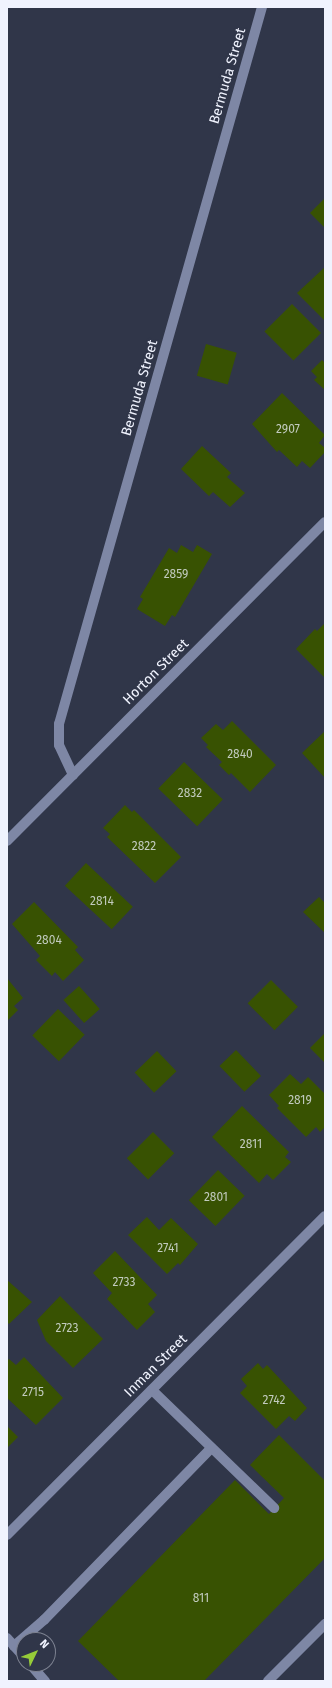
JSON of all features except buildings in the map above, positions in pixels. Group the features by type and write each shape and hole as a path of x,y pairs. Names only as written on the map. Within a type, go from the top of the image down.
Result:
{"street":[{"name":"Bermuda Street","path":"73,775 59,745 59,724 262,7"},
{"name":"Horton Street","path":"7,842 325,522"},
{"name":"Inman Street","path":"7,1535 325,1216"},
{"path":"152,1390 274,1508"},
{"path":"7,1638 14,1646 44,1620 211,1448"},
{"path":"268,1681 325,1624"},
{"path":"37,1672 45,1681"}]}
